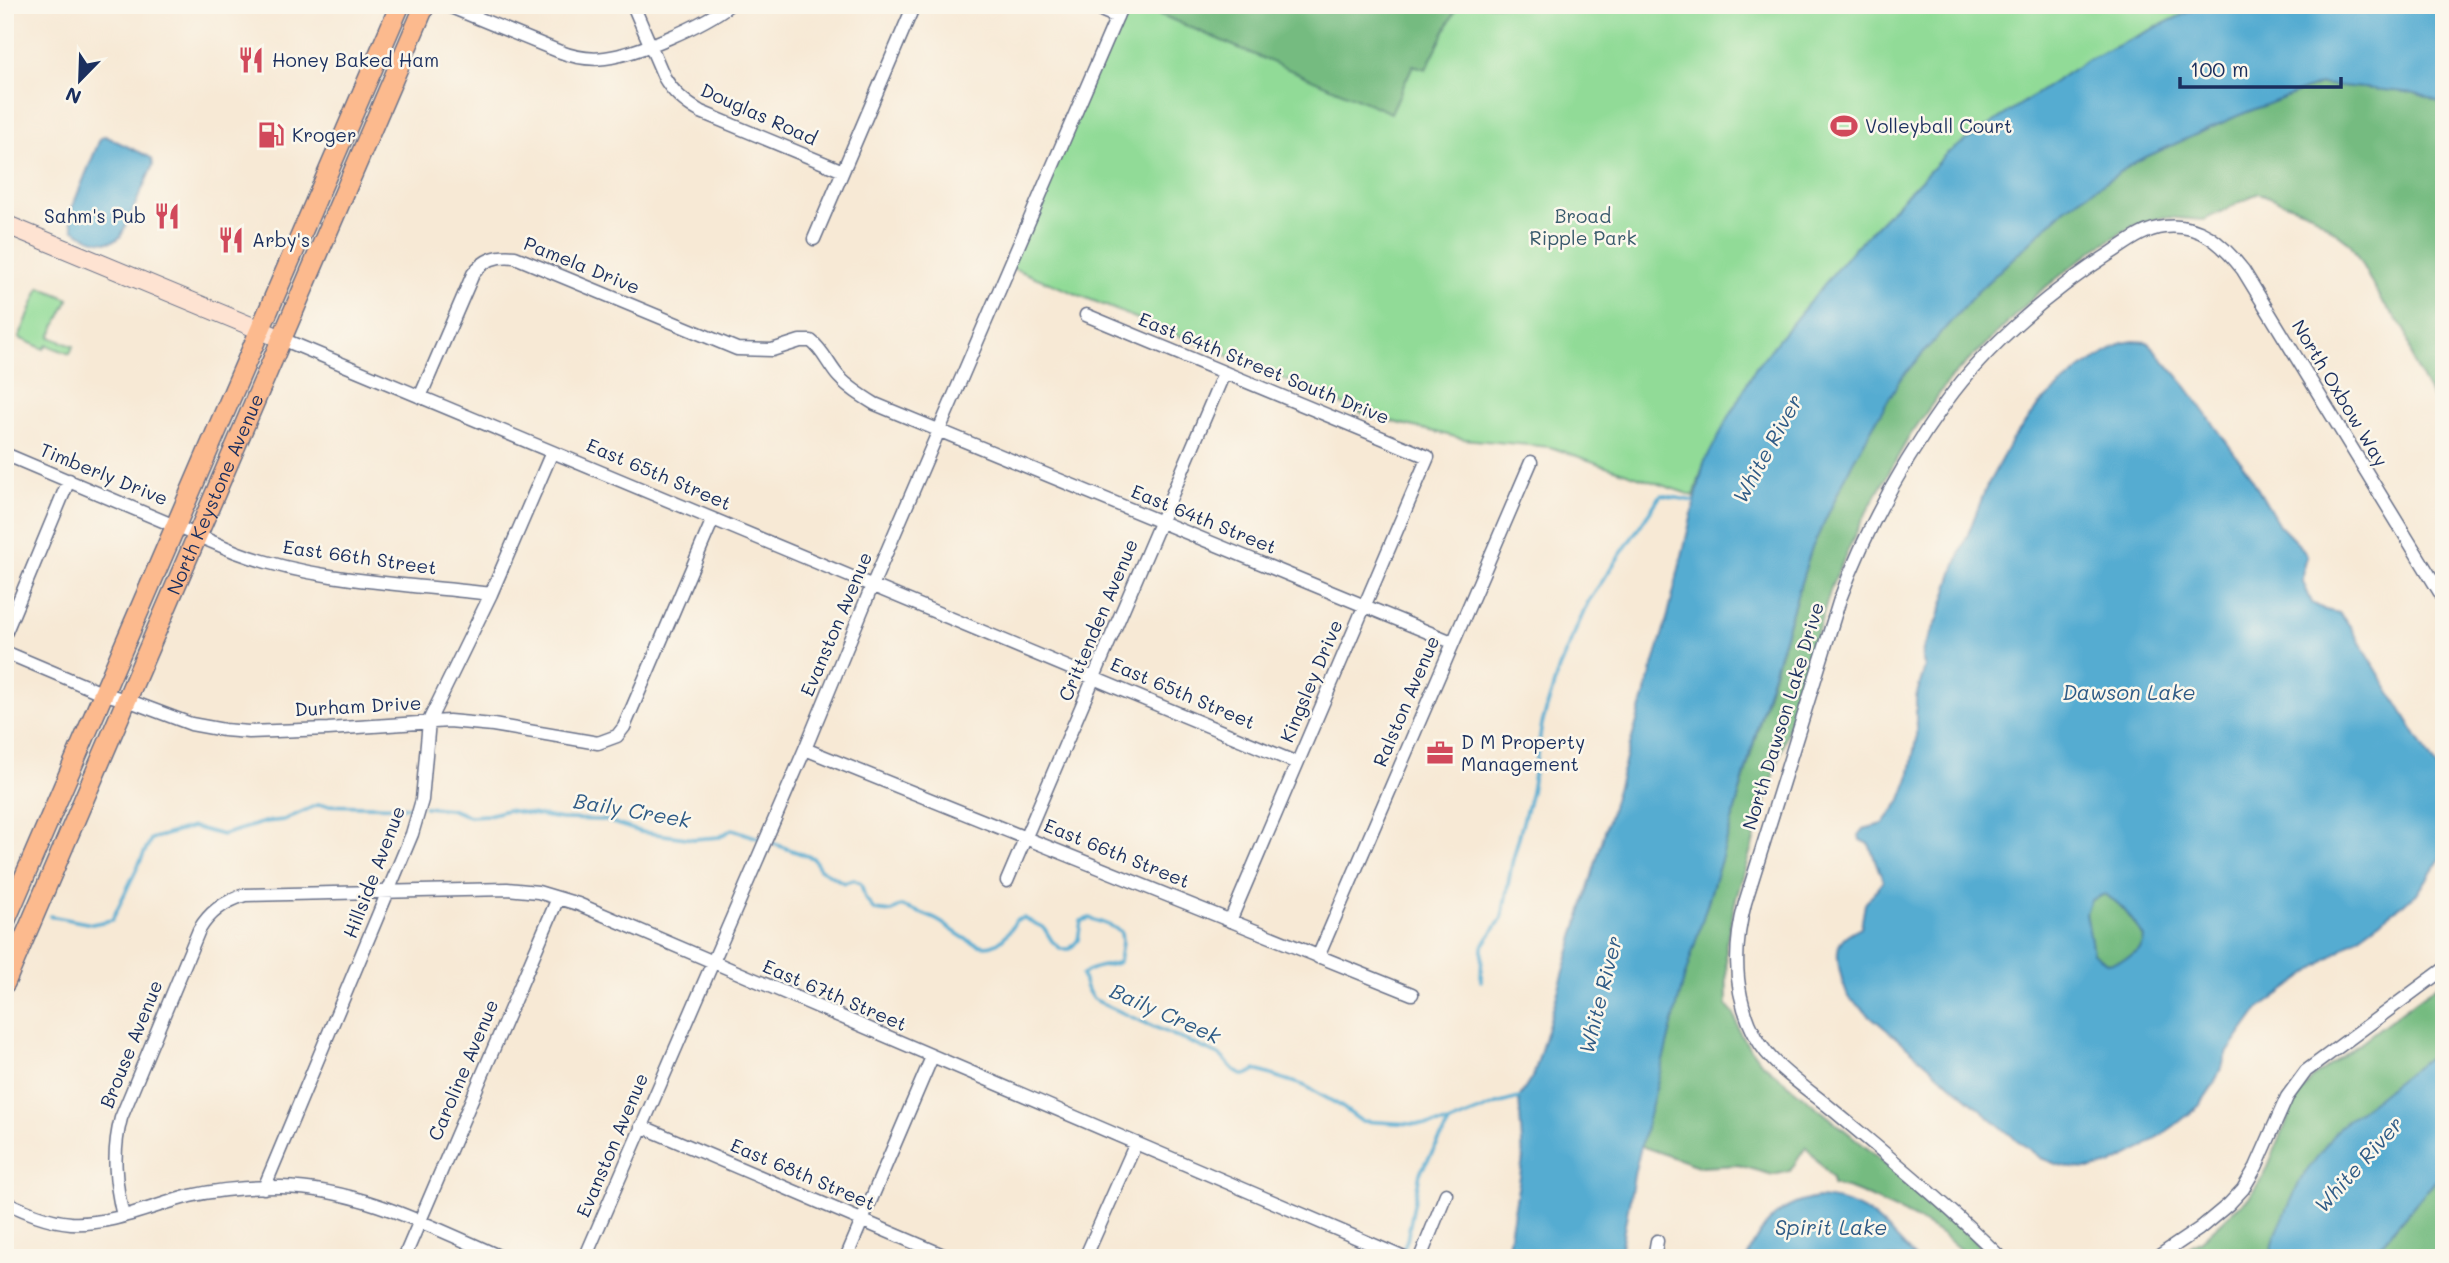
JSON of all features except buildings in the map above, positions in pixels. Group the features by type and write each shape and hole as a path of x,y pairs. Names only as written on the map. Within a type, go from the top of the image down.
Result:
{"main road":[{"name":"North Keystone Avenue","path":"187,530 260,330 400,5"},
{"name":"North Keystone Avenue","path":"5,922 115,697 187,530 282,339 425,5"},
{"name":"North Keystone Avenue","path":"5,983 43,896 115,697"}],"street":[{"path":"446,5 573,56 605,58 692,28 729,5"},
{"name":"Douglas Road","path":"633,5 669,86 692,107 843,171"},
{"path":"814,239 914,5"},
{"path":"1089,5 1119,11"},
{"name":"Evanston Avenue","path":"585,1258 1119,11"},
{"name":"East 65th Street","path":"5,224 1297,764"},
{"name":"North Dawson Lake Drive","path":"2001,1258 1962,1219 1765,1051 1744,1011 1739,990 1737,949 1740,922 1840,599 1850,573 1905,464 1961,382 1993,346 2015,327 2088,267 2140,234 2165,227 2186,228"},
{"name":"North Oxbow Way","path":"2186,228 2210,236 2226,249 2243,270 2444,599"},
{"name":"Pamela Drive","path":"420,397 473,274 487,260 501,256 515,257 737,349 772,350 806,340"},
{"name":"East 64th Street South Drive","path":"1086,315 1428,457"},
{"name":"East 64th Street","path":"806,340 815,344 838,376 854,391 875,404 1452,642"},
{"name":"Crittenden Avenue","path":"1007,881 1224,373"},
{"name":"Hillside Avenue","path":"264,1188 389,892 420,806 429,722 491,594 552,452"},
{"name":"Timberly Drive","path":"5,454 187,530"},
{"name":"Kingsley Drive","path":"1230,921 1428,457"},
{"name":"Ralston Avenue","path":"1318,957 1531,461"},
{"path":"5,634 69,480"},
{"name":"Durham Drive","path":"5,652 115,697 191,724 224,730 249,732 429,722 481,723 588,743 607,742 617,736 624,727 713,519"},
{"name":"East 66th Street","path":"187,530 245,555 292,569 491,594"},
{"name":"East 66th Street","path":"805,749 1027,836 1412,994"},
{"name":"East 67th Street","path":"227,901 245,895 506,889 538,892 558,898 587,908 1404,1258"},
{"name":"Caroline Avenue","path":"404,1258 558,898"},
{"name":"Brouse Avenue","path":"123,1216 116,1187 115,1157 124,1109 199,930 208,916 227,901"},
{"path":"2156,1258 2210,1220 2242,1189 2256,1167 2287,1097 2306,1071 2444,969"},
{"path":"846,1258 932,1057"},
{"name":"East 68th Street","path":"641,1126 950,1258"},
{"path":"1085,1258 1136,1143"},
{"path":"5,1202 45,1218 70,1223 89,1223 230,1189 304,1189 343,1195 385,1208 503,1258"},
{"path":"1420,1258 1446,1194"},
{"path":"1654,1258 1657,1241"}],"green space":[{"name":"Broad Ripple Park","path":"1121,5 2203,5 2087,60 1946,154 1850,253 1704,463 1694,496 1550,447 1464,439 1369,416 1010,267"},
{"path":"1138,5 1458,5 1426,69 1413,65 1391,113"},
{"path":"2320,84 2416,93 2444,104 2444,419 2413,363 2406,331 2381,300 2350,243 2311,213 2259,193 2204,220 2162,217 2133,226 2093,250 2037,294 1949,380 1909,437 1861,522 1832,585 1735,902 1726,944 1727,1006 1734,1014 1741,1036 1761,1062 1947,1213 1992,1258 1969,1258 1943,1236 1916,1219 1858,1192 1832,1185 1832,1178 1806,1147 1790,1171 1773,1175 1738,1165 1701,1167 1641,1146 1684,979 1811,550 1852,463 1900,379 1977,292 2066,208 2137,161 2237,116"},
{"path":"40,287 69,299 50,337 73,346 70,354 47,345 44,349 19,338"},
{"path":"2102,895 2120,906 2144,937 2137,952 2108,963 2093,953 2086,913 2091,900"},
{"path":"2444,980 2444,1045 2429,1058 2275,1236 2270,1258 2170,1258 2201,1240 2250,1196 2265,1173 2297,1098 2313,1078"},
{"path":"2444,1174 2444,1258 2370,1258 2425,1192"}],"water":[{"name":"White River","path":"2203,5 2444,5 2444,104 2416,93 2320,84 2237,116 2137,161 2066,208 1977,292 1900,379 1852,463 1811,550 1684,979 1635,1170 1619,1258 1506,1258 1523,1159 1519,1098 1534,1074 1668,615 1704,463 1756,367 1850,253 1946,154 2087,60"},
{"path":"105,136 148,156 153,165 121,236 110,242 91,239 74,230 69,215 100,139"},
{"name":"Dawson Lake","path":"2147,342 2155,350 2187,387 2248,472 2279,525 2303,549 2307,556 2303,582 2312,603 2339,613 2350,626 2438,771 2444,797 2444,852 2418,893 2258,1010 2228,1052 2214,1084 2199,1106 2138,1151 2110,1165 2091,1169 2072,1168 2041,1158 1848,997 1839,968 1838,952 1844,938 1861,927 1865,904 1883,881 1869,844 1860,840 1859,834 1863,829 1883,824 1900,802 1909,778 1916,739 1916,697 1925,667 1923,649 1938,619 1986,488 2011,441 2039,405 2081,369 2122,343","holes":["2102,895 2109,897 2126,912 2144,937 2137,952 2108,963 2093,953 2086,913 2091,900"]},
{"name":"White River","path":"2444,1045 2444,1174 2425,1192 2370,1258 2270,1258 2275,1236 2301,1179 2339,1127"},
{"name":"Spirit Lake","path":"1817,1198 1834,1200 1861,1209 1883,1225 1915,1258 1747,1258 1759,1235 1773,1218 1792,1205"}],"waterway":[{"path":"1481,981 1482,947 1502,918 1512,863 1531,792 1542,724 1559,668 1588,602 1661,495 1693,501"},
{"name":"Baily Creek","path":"50,916 92,924 112,920 151,839 193,827 222,835 265,822 284,820 317,805 417,807"},
{"name":"Baily Creek","path":"425,807 450,809 469,816 507,810 561,819 604,820 641,832 694,839 720,837 732,829 761,839"},
{"name":"Baily Creek","path":"769,842 813,858 820,869 844,883 854,880 861,884 865,898 874,910 891,912 901,906 932,918 982,946 999,942 1016,920 1024,918 1044,928 1061,949 1070,949 1078,940 1081,921 1090,918 1114,928 1121,932 1119,962 1095,968 1082,975 1093,999 1217,1054 1242,1075 1256,1070 1305,1086 1361,1121 1430,1125 1450,1123 1519,1098"},
{"path":"1401,1253 1407,1240 1420,1173 1449,1124"}],"place":[{"name":"Honey Baked Ham","path":"251,60"},
{"name":"Volleyball Court","path":"1844,126"},
{"name":"Kroger","path":"271,135"},
{"name":"Sahm's Pub","path":"167,216"},
{"name":"Arby's","path":"231,240"},
{"name":"D M Property Management","path":"1440,753"}]}
